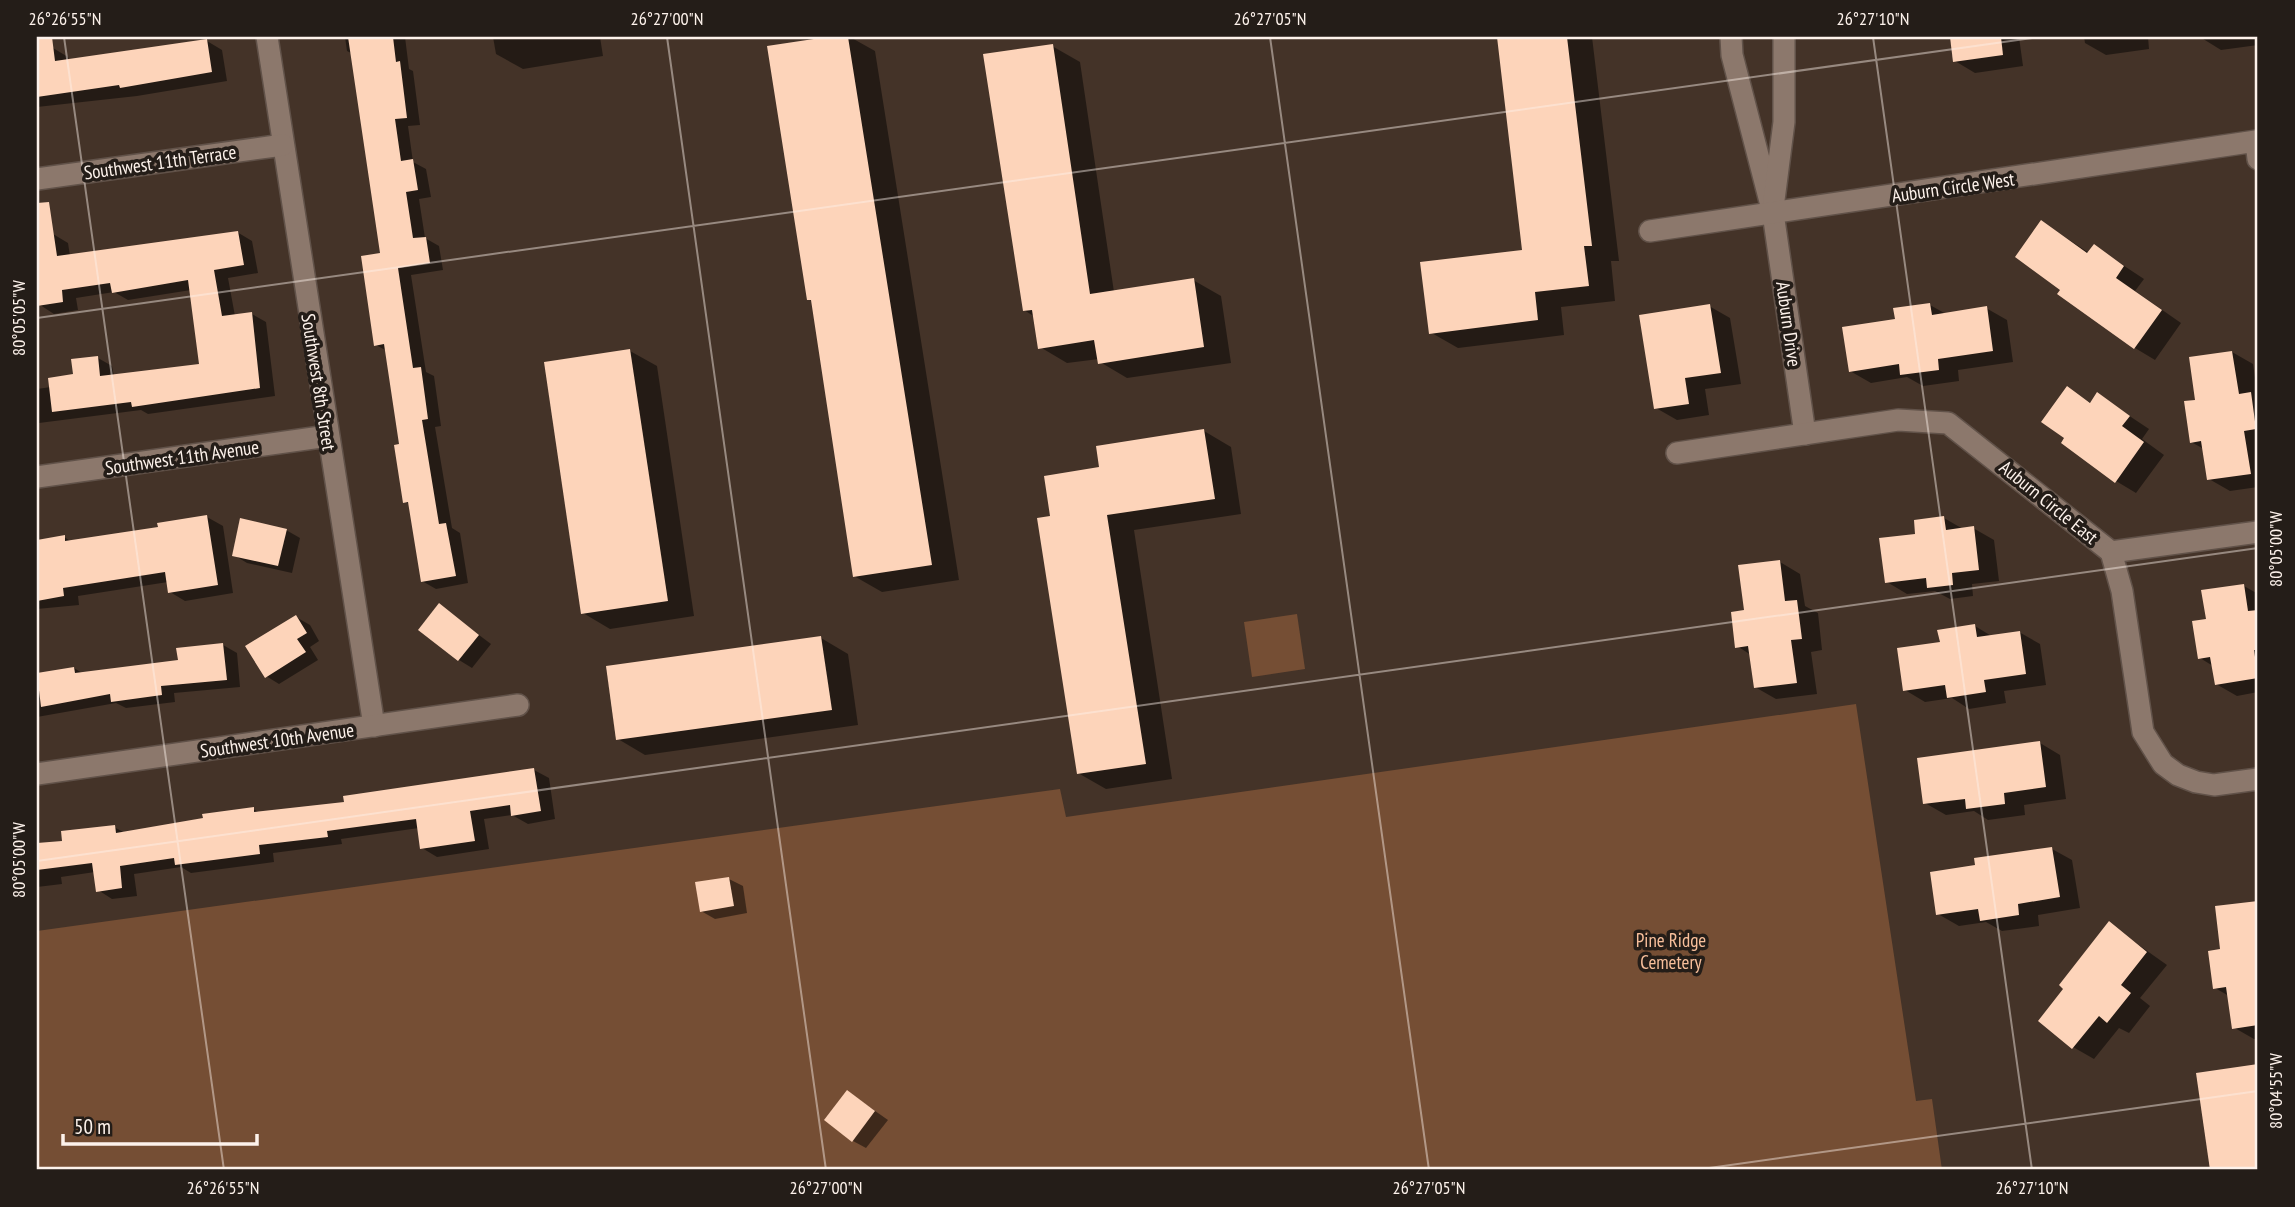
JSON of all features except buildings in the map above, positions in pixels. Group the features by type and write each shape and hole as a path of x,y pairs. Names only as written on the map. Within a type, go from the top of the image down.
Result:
{"street":[{"name":"Southwest 8th Street","path":"267,37 374,726"},
{"name":"Auburn Drive","path":"1731,37 1732,55 1773,213 1805,434"},
{"name":"Auburn Drive","path":"1773,213 1784,122 1784,37"},
{"name":"Southwest 11th Terrace","path":"37,179 283,145"},
{"name":"Auburn Circle West","path":"1650,230 2257,150"},
{"name":"Auburn Circle East","path":"1677,453 1898,420 1948,424 2111,552 2122,591 2143,732 2151,749 2178,775 2196,782 2214,785 2258,779"},
{"name":"Southwest 11th Avenue","path":"37,477 327,436"},
{"path":"2111,552 2258,532"},
{"name":"Southwest 10th Avenue","path":"37,774 517,705"}],"green space":[{"path":"1297,614 1305,669 1252,677 1244,622"},
{"name":"Pine Ridge Cemetery","path":"1856,704 1916,1101 1932,1099 1942,1170 37,1170 37,931 1060,789 1066,817"}]}
